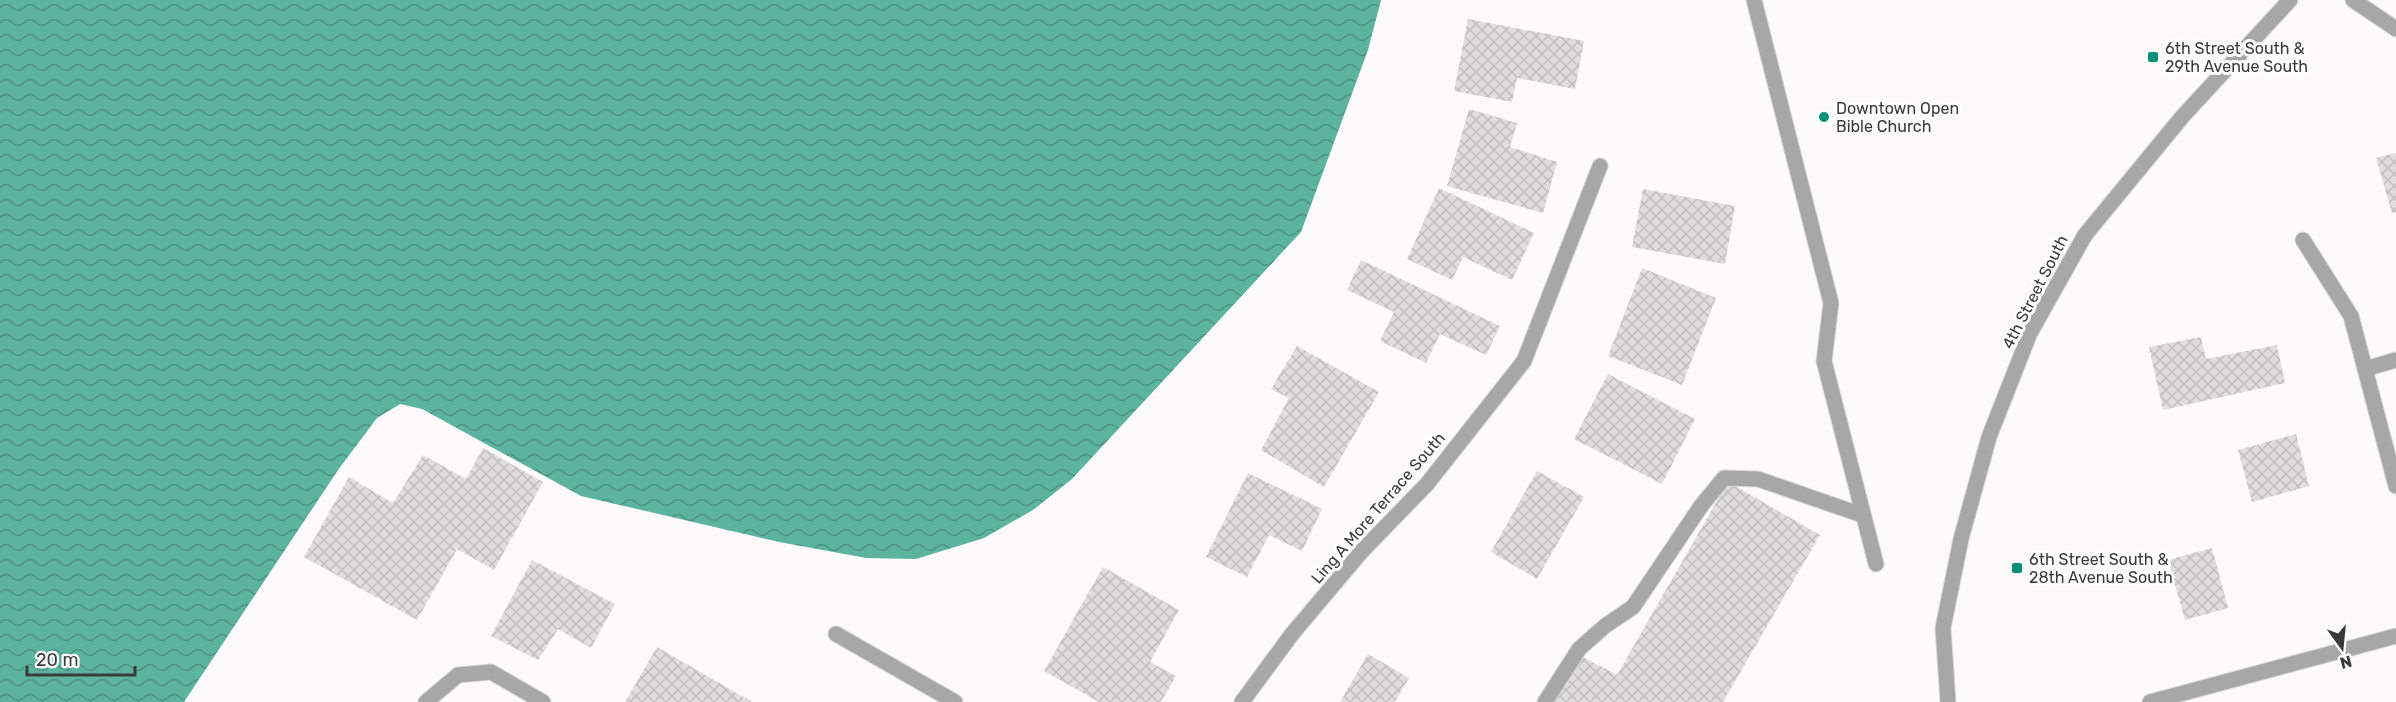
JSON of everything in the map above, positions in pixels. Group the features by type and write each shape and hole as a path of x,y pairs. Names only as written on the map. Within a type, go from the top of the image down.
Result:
{"street":[{"path":"1754,0 1831,303 1824,361 1876,564"},
{"name":"4th Street South","path":"1948,702 1944,628 1961,539 1989,437 2030,333 2085,235 2181,117 2290,0"},
{"path":"2353,0 2396,29"},
{"name":"Ling A More Terrace South","path":"1242,702 1292,634 1362,551 1427,484 1524,361 1600,166"},
{"path":"2303,240 2351,316 2396,486"},
{"path":"2365,369 2396,360"},
{"path":"1545,702 1579,649 1605,626 1633,607 1701,506 1724,478 1758,479 1862,515"},
{"path":"836,634 956,702"},
{"path":"2150,702 2185,698 2396,636"},
{"path":"426,702 458,675 491,672 543,702"}],"water":[{"path":"0,0 1381,0 1368,50 1301,232 1072,479 1033,510 984,538 916,559 866,558 779,542 581,496 422,409 400,404 377,418 338,470 184,702 0,702"}],"building":[{"path":"1468,19 1584,41 1575,89 1517,78 1512,102 1454,91"},
{"path":"1469,109 1517,123 1510,147 1557,162 1543,213 1447,186"},
{"path":"2396,153 2396,212 2392,213 2376,158"},
{"path":"1439,188 1534,233 1512,280 1463,257 1452,280 1407,259"},
{"path":"1643,189 1735,206 1725,264 1632,247"},
{"path":"1361,260 1500,326 1486,355 1440,334 1426,363 1380,341 1394,312 1347,290"},
{"path":"1642,268 1716,298 1682,385 1608,356"},
{"path":"2201,337 2206,359 2277,345 2285,383 2163,410 2149,347"},
{"path":"1297,346 1379,392 1324,487 1261,450 1289,398 1271,389"},
{"path":"1608,374 1695,419 1662,484 1574,439"},
{"path":"2296,434 2309,486 2252,502 2238,450"},
{"path":"483,448 543,482 494,570 457,549 417,620 304,557 349,477 393,503 423,455 466,479"},
{"path":"1537,471 1584,497 1537,579 1491,552"},
{"path":"1248,473 1322,509 1302,551 1269,535 1247,577 1206,557"},
{"path":"1728,482 1820,535 1723,702 1554,702 1581,656 1617,675"},
{"path":"2212,548 2228,608 2185,620 2168,560"},
{"path":"532,560 615,604 591,648 558,629 538,660 491,636"},
{"path":"1103,567 1179,610 1150,662 1176,676 1161,702 1099,702 1044,671"},
{"path":"657,647 752,702 625,702"},
{"path":"1368,654 1409,678 1395,702 1340,702"}],"place":[{"name":"6th Street South & 29th Avenue South","path":"2153,57"},
{"name":"Downtown Open Bible Church","path":"1824,117"},
{"name":"6th Street South & 28th Avenue South","path":"2017,568"}]}
